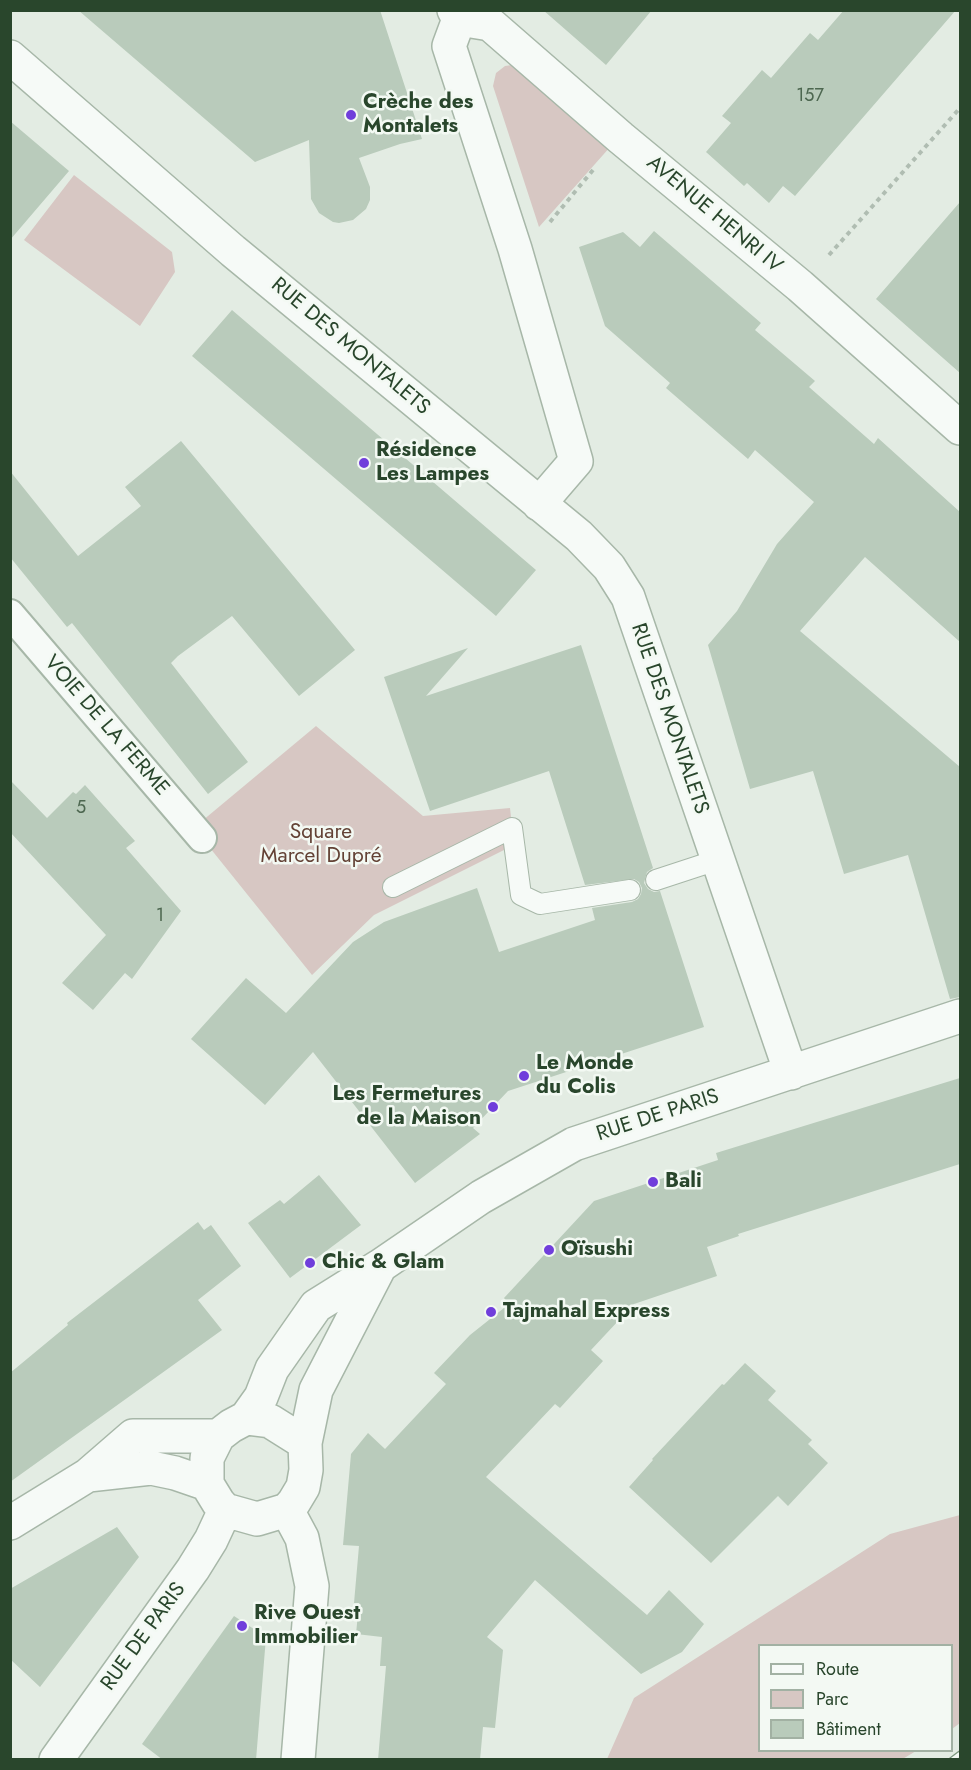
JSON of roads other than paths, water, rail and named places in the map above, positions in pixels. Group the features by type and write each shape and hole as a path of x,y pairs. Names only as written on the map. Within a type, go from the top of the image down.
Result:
{"street":[{"name":"AVENUE HENRI IV","path":"539,504 576,460 515,249 449,46 457,15 490,24 621,138 800,286 960,428"},
{"name":"RUE DES MONTALETS","path":"10,57 233,251 579,536 609,567 628,597 790,1073"},
{"name":"VOIE DE LA FERME","path":"10,614 202,838"},
{"name":"RUE DE PARIS","path":"246,1418 261,1397 272,1369 316,1306 380,1266 481,1197 574,1144 960,1016"},
{"name":"RUE DE PARIS","path":"305,1443 316,1390 380,1266"},
{"path":"88,1475 152,1468 175,1473 216,1497 257,1520 286,1510 303,1487 306,1470 305,1443 270,1421 246,1418 231,1426 218,1436 207,1458 216,1497"},
{"path":"10,1523 88,1475 134,1436 218,1436"},
{"name":"RUE DE PARIS","path":"56,1760 193,1569 211,1540 216,1497"},
{"path":"286,1510 302,1538 312,1586 298,1760"}],"lane":[{"path":"393,887 512,828 521,895 540,904 630,890"},
{"path":"657,880 717,860"}],"railway":[{"path":"952,1760 960,1754"}],"place":[{"name":"Crèche des Montalets","path":"351,115"},
{"name":"Résidence Les Lampes","path":"364,463"},
{"name":"Le Monde du Colis","path":"524,1076"},
{"name":"Les Fermetures de la Maison","path":"493,1107"},
{"name":"Bali","path":"653,1182"},
{"name":"Oïsushi","path":"549,1250"},
{"name":"Chic & Glam","path":"310,1263"},
{"name":"Tajmahal Express","path":"491,1312"},
{"name":"Rive Ouest Immobilier","path":"242,1626"}],"park label":[{"name":"Square Marcel Dupré","path":"321,845"}]}
